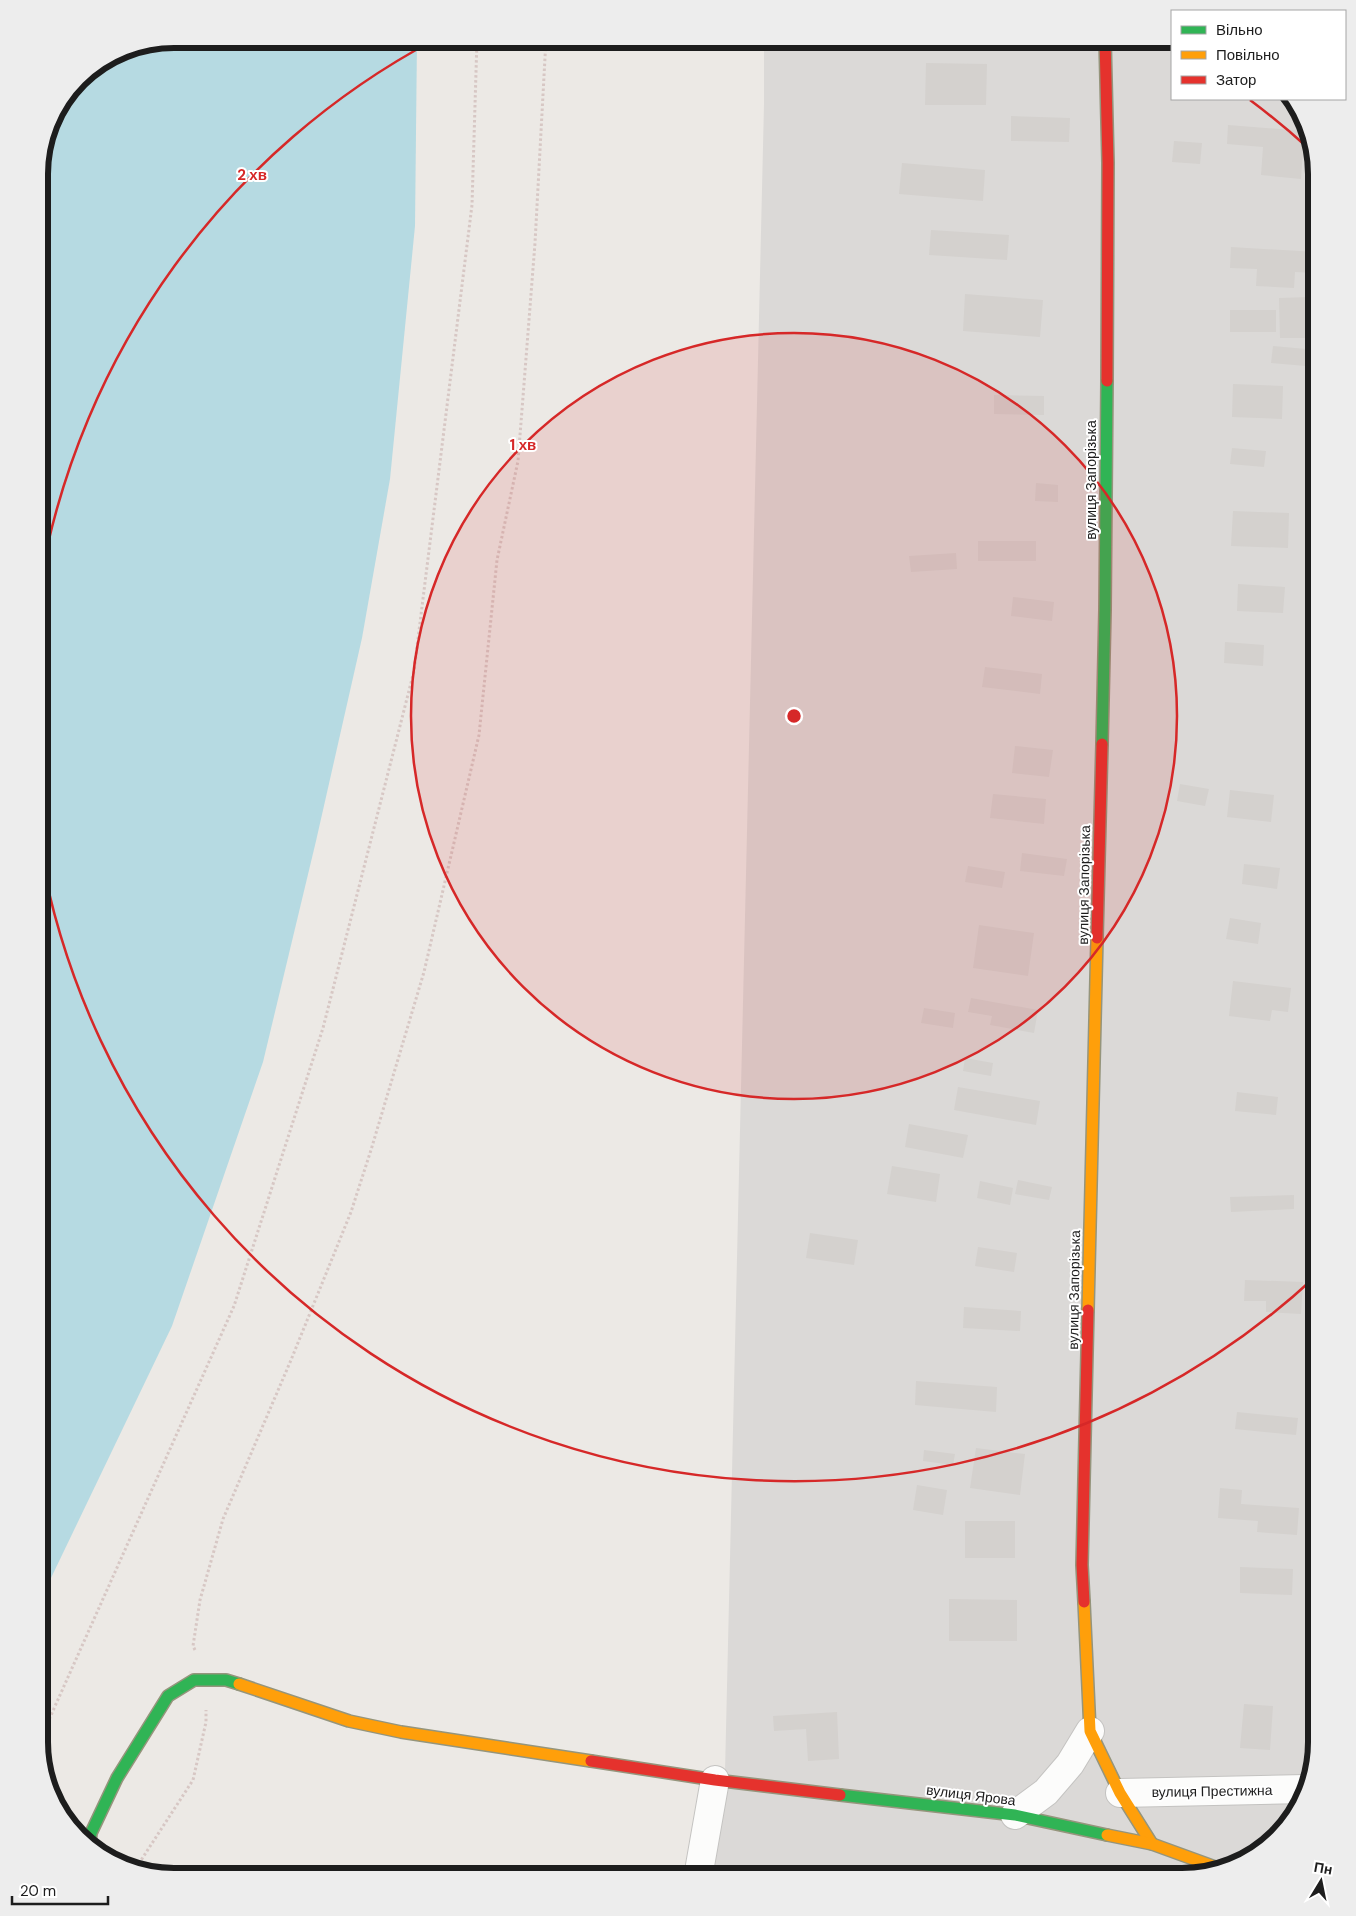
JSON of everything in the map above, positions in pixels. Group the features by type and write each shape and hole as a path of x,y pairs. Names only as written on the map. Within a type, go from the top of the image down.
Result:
{"street":[{"name":"вулиця Запорізька","path":"1090,1731 1082,1565 1105,610 1108,173 1105,48"},
{"path":"91,1837 117,1778 168,1696 194,1680 206,1680"},
{"name":"вулиця Ярова","path":"206,1680 226,1680 349,1721 392,1730 715,1780 1015,1815 1152,1844 1210,1865"},
{"path":"1090,1731 1120,1793 1152,1844"},
{"path":"1015,1815 1046,1792 1070,1764 1090,1731"},
{"path":"699,1869 715,1780"},
{"name":"вулиця Престижна","path":"1120,1793 1300,1789"}],"path":[{"path":"48,1722 234,1306 323,1028 414,671 472,205 477,48"},
{"path":"139,1863 193,1780 206,1722 206,1680 194,1646 200,1600 224,1519 291,1360 350,1212 424,972 479,735 497,560 518,461 535,243 546,48"}],"shaded area":[{"path":"764,48 1171,48 1171,100 1284,100 1299,125 1304,141 1308,174 1308,1742 1307,1759 1299,1791 1282,1819 1272,1832 1245,1852 1215,1864 1182,1869 709,1869 725,1772"}],"water":[{"path":"174,48 417,48 415,226 390,479 362,638 263,1062 172,1326 48,1584 48,165 52,141 64,111 84,84 111,64 133,54"}],"building":[{"path":"926,63 987,64 986,105 925,105"},
{"path":"1011,116 1070,118 1069,142 1011,141"},
{"path":"1228,125 1301,131 1306,150 1303,150 1301,179 1261,175 1263,147 1227,144"},
{"path":"1174,141 1202,143 1200,164 1172,162"},
{"path":"902,163 985,170 983,201 899,194"},
{"path":"931,230 1009,235 1007,260 929,255"},
{"path":"1231,247 1308,251 1308,273 1295,272 1294,288 1256,286 1257,269 1230,268"},
{"path":"965,294 1043,300 1040,337 963,331"},
{"path":"1308,297 1308,338 1280,338 1279,298"},
{"path":"1230,310 1276,310 1276,332 1230,332"},
{"path":"1273,346 1308,349 1308,366 1271,363"},
{"path":"1233,384 1283,386 1282,419 1232,417"},
{"path":"994,395 1044,396 1044,415 994,414"},
{"path":"1232,448 1266,451 1264,467 1230,464"},
{"path":"1036,483 1058,485 1058,502 1035,501"},
{"path":"1233,511 1289,513 1288,548 1231,546"},
{"path":"978,541 1036,541 1036,561 978,561"},
{"path":"956,553 957,569 911,572 909,556"},
{"path":"1238,584 1285,587 1283,613 1237,611"},
{"path":"1013,597 1054,602 1052,621 1011,616"},
{"path":"1225,642 1264,645 1263,666 1224,663"},
{"path":"985,667 1042,674 1040,694 982,687"},
{"path":"1015,746 1053,750 1049,777 1012,773"},
{"path":"1180,784 1209,789 1205,806 1177,801"},
{"path":"1230,790 1274,795 1271,822 1227,817"},
{"path":"993,794 1046,799 1044,824 990,818"},
{"path":"1022,853 1067,859 1064,876 1020,871"},
{"path":"1244,864 1280,868 1277,889 1242,884"},
{"path":"968,866 1005,872 1002,888 965,882"},
{"path":"1230,918 1261,923 1258,944 1226,939"},
{"path":"979,925 1034,933 1028,976 973,968"},
{"path":"1233,981 1291,988 1288,1012 1272,1010 1270,1021 1229,1016"},
{"path":"971,998 1038,1010 1034,1033 990,1025 992,1016 968,1012"},
{"path":"924,1008 955,1013 953,1028 921,1023"},
{"path":"965,1058 993,1063 991,1076 963,1071"},
{"path":"958,1087 1040,1101 1036,1125 954,1110"},
{"path":"1237,1092 1278,1097 1276,1115 1235,1111"},
{"path":"909,1124 968,1135 963,1158 905,1147"},
{"path":"892,1166 940,1174 936,1202 887,1194"},
{"path":"1018,1180 1052,1187 1049,1200 1015,1194"},
{"path":"980,1181 1013,1188 1010,1205 977,1198"},
{"path":"1294,1195 1294,1209 1231,1212 1230,1197"},
{"path":"810,1233 858,1240 854,1265 806,1258"},
{"path":"978,1247 1017,1253 1014,1272 975,1266"},
{"path":"1245,1280 1303,1282 1301,1314 1266,1312 1266,1301 1244,1301"},
{"path":"964,1307 1021,1311 1020,1331 963,1328"},
{"path":"916,1381 997,1387 996,1412 915,1405"},
{"path":"1237,1412 1298,1418 1296,1435 1235,1429"},
{"path":"976,1448 1025,1454 1020,1495 970,1488"},
{"path":"924,1450 955,1454 953,1465 923,1461"},
{"path":"917,1485 947,1490 943,1515 913,1510"},
{"path":"1220,1488 1242,1490 1241,1504 1299,1508 1297,1535 1257,1532 1258,1521 1218,1518"},
{"path":"965,1521 1015,1521 1015,1558 965,1558"},
{"path":"1240,1567 1293,1569 1292,1595 1240,1593"},
{"path":"949,1599 1017,1600 1017,1641 949,1641"},
{"path":"1244,1704 1273,1706 1270,1750 1240,1748"},
{"path":"837,1712 839,1759 808,1761 806,1729 774,1731 773,1716"}],"traffic: fast":[{"path":"1102,744 1107,381"},
{"path":"91,1837 117,1778 168,1696 194,1680 226,1680 239,1684"},
{"path":"840,1795 1015,1815 1107,1835"}],"traffic: slow":[{"path":"1088,1310 1097,938"},
{"path":"1084,1602 1090,1731 1120,1793 1152,1844"},
{"path":"239,1684 349,1721 401,1732 591,1761"},
{"path":"1107,1835 1152,1844 1210,1865"}],"traffic: jam":[{"path":"1105,48 1108,163 1107,381"},
{"path":"1097,938 1102,744"},
{"path":"1084,1602 1082,1565 1088,1310"},
{"path":"591,1761 715,1780 840,1795"}]}
